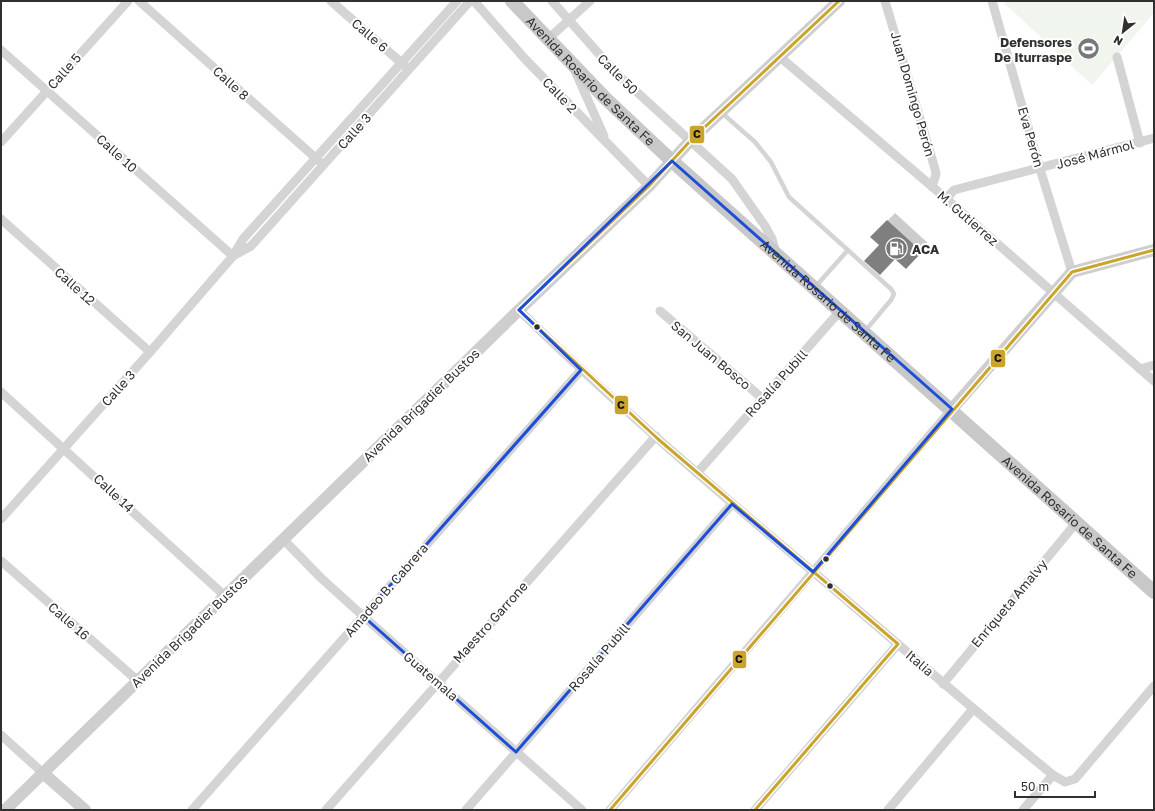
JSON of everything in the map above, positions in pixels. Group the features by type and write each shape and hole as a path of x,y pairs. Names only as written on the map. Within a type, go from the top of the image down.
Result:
{"main road":[{"name":"Avenida Rosario de Santa Fe","path":"512,1 573,66 672,161 952,409 1076,523 1154,592"}],"street":[{"name":"Calle 5","path":"1,142 128,1"},
{"name":"Calle 8","path":"139,1 323,165"},
{"name":"Calle 6","path":"331,1 409,70"},
{"name":"Calle 3","path":"1,519 150,352 232,256 243,239 457,1"},
{"name":"Calle 3","path":"232,256 251,246 470,1"},
{"name":"Calle 2","path":"474,1 525,59 650,186"},
{"name":"Calle 50","path":"552,1 568,22 615,72 732,179 765,226 772,239 776,254"},
{"path":"548,40 590,1"},
{"name":"Avenida Brigadier Bustos","path":"5,810 519,310 650,186 691,140 839,1"},
{"name":"Juan Domingo Perón","path":"885,1 935,169 936,174 932,187"},
{"name":"Eva Perón","path":"992,1 1040,169 1072,272"},
{"name":"Calle 10","path":"1,50 232,256"},
{"name":"M. Gutierrez","path":"780,57 946,199 1154,381"},
{"path":"1117,57 1140,142"},
{"path":"573,66 606,142"},
{"name":"José Mármol","path":"946,199 954,190 1040,169 1154,138"},
{"name":"Calle 12","path":"1,219 150,352"},
{"path":"610,810 952,409 1072,272 1154,250"},
{"name":"Italia","path":"519,310 581,370 732,504 898,644 943,684 1053,775"},
{"name":"San Juan Bosco","path":"660,311 762,398"},
{"name":"Rosalía Pubill","path":"697,473 840,311"},
{"path":"1140,369 1154,365"},
{"name":"Amadeo B. Cabrera","path":"192,810 581,370"},
{"name":"Calle 14","path":"1,392 225,596"},
{"name":"Maestro Garrone","path":"326,810 438,681 656,436"},
{"name":"Rosalía Pubill","path":"466,810 732,504"},
{"name":"Enriqueta Amalvy","path":"943,684 1076,523"},
{"name":"Guatemala","path":"283,539 320,577 363,616 582,810"},
{"name":"Calle 16","path":"1,561 138,681"},
{"path":"755,810 898,644"},
{"path":"1022,810 1053,775 1065,782 1075,779 1154,686"},
{"path":"888,810 973,709"},
{"path":"1,735 85,810"}],"lane":[{"path":"721,112 755,142 771,162 789,197 891,289 894,294 891,300 864,332"},
{"path":"814,288 848,250"}],"highlighted area":[{"path":"672,161 952,409 813,572 732,504 516,752 363,616 581,370 519,310"}],"shaded area":[{"name":"Defensores De Iturraspe","path":"1002,1 1154,1 1154,13 1092,85"}],"building":[{"name":"ACA","path":"887,220 922,252 906,269 895,259 880,275 864,261 879,245 870,237"}],"transit line":[{"name":"C","path":"755,810 898,644 658,439 519,310 649,186 691,140 839,1"},
{"name":"C","path":"610,810 1072,272 1154,250"}],"place":[{"name":"Defensores De Iturraspe","path":"1088,49"},
{"name":"ACA","path":"897,249"}]}
